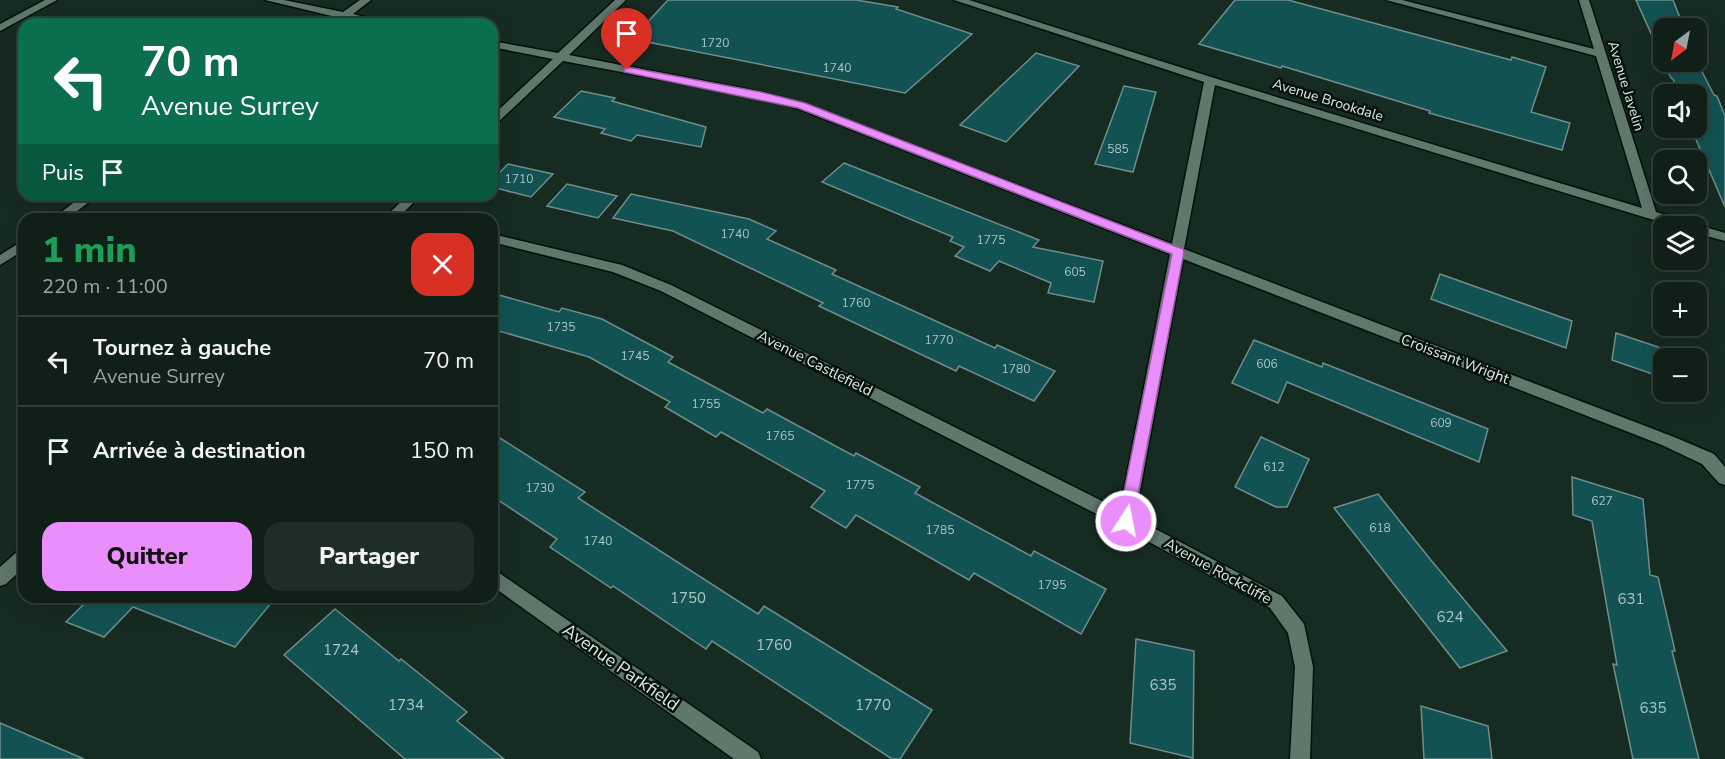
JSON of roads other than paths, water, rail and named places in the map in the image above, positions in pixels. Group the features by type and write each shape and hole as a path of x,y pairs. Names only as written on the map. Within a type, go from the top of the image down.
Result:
{"street":[{"path":"19,18 52,0"},
{"path":"270,0 355,18"},
{"path":"341,18 366,0"},
{"path":"498,116 621,0"},
{"name":"Avenue Brookdale","path":"959,0 1210,80 1654,216"},
{"path":"1391,0 1600,54"},
{"name":"Avenue Javelin","path":"1584,0 1651,215"},
{"path":"0,28 18,18"},
{"name":"Croissant Wright","path":"498,45 761,95 801,106 1668,441 1708,459 1725,478"},
{"path":"1126,521 1210,80"},
{"path":"66,213 84,201"},
{"path":"396,213 409,201"},
{"path":"1707,232 1725,237"},
{"name":"Avenue Castlefield","path":"498,239 617,268 666,288 1126,521"},
{"path":"0,261 18,248"},
{"name":"Avenue Rockcliffe","path":"1126,521 1276,602 1297,630 1304,667 1300,759"},
{"path":"1,574 18,561"},
{"name":"Avenue Parkfield","path":"498,580 751,759"}]}
